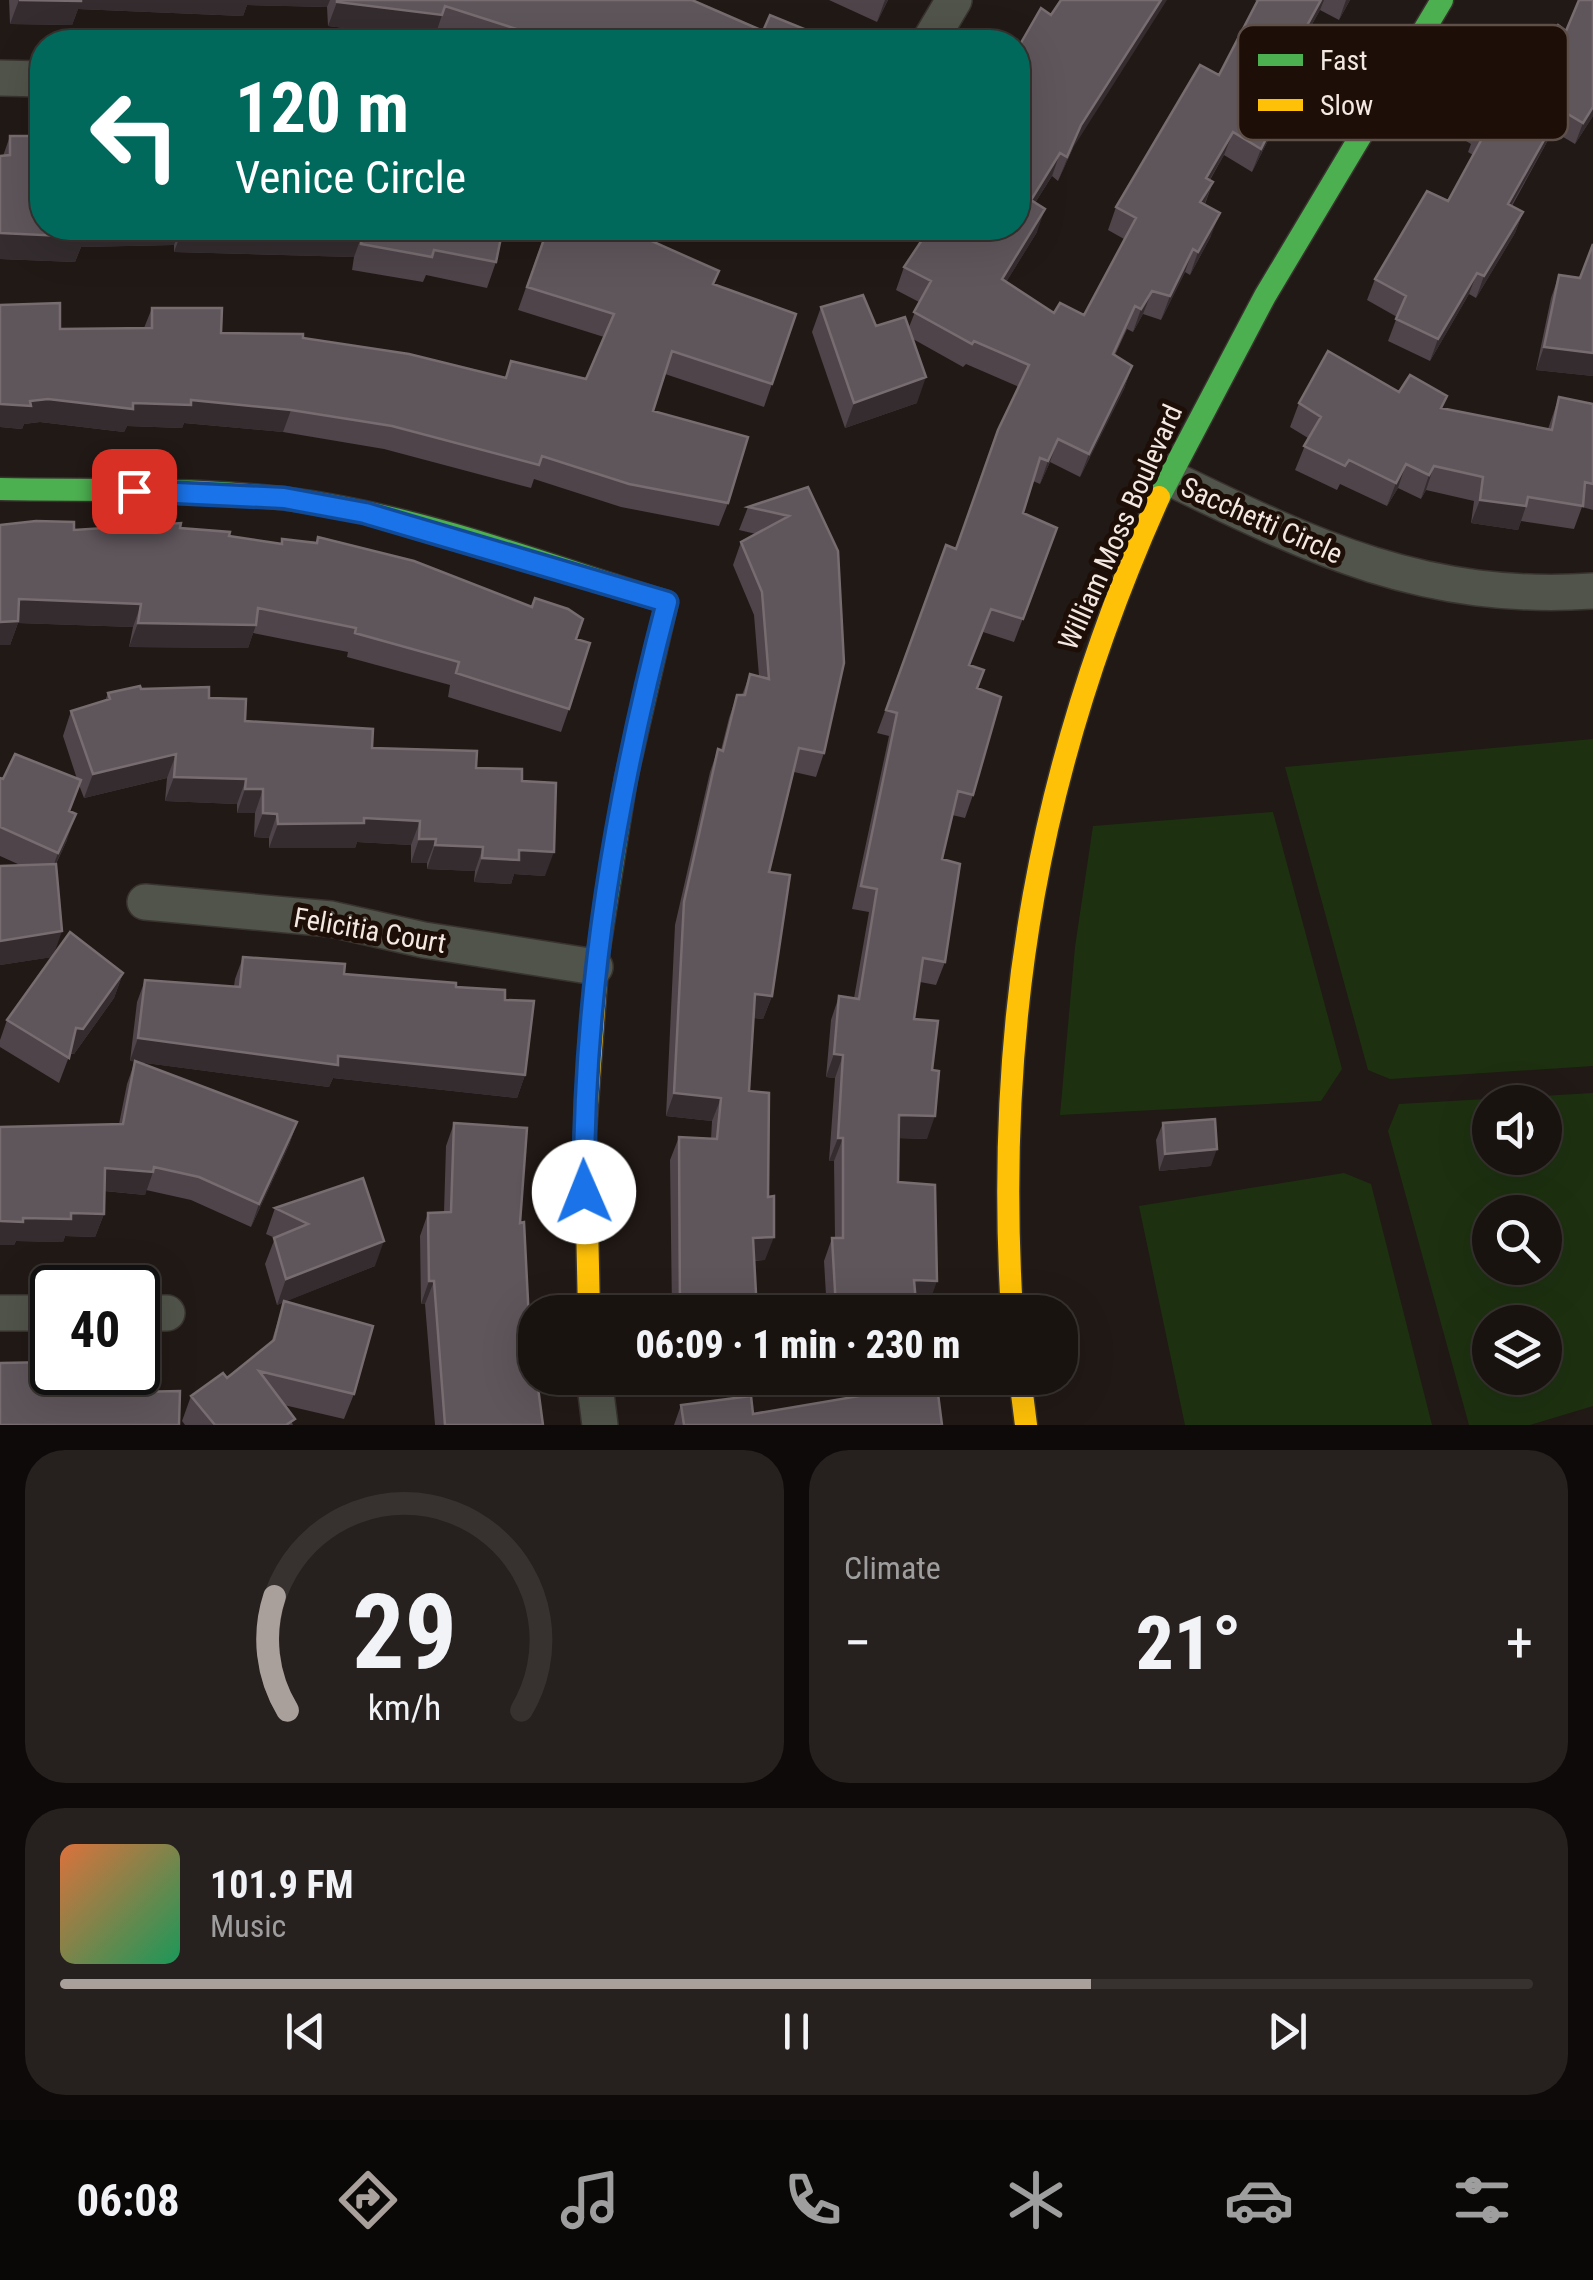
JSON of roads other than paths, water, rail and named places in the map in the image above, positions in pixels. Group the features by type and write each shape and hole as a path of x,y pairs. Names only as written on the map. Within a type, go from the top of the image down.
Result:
{"street":[{"path":"936,30 954,0"},
{"name":"William Moss Boulevard","path":"1427,25 1442,0"},
{"path":"0,78 30,78"},
{"name":"William Moss Boulevard","path":"1012,1295 1007,1111 1016,997 1033,885 1053,792 1085,682 1168,477 1224,372 1360,140"},
{"name":"Sacchetti Circle","path":"1168,477 1303,543 1369,566 1433,582 1496,591 1593,592"},
{"path":"0,490 202,492 284,498 365,513 667,602 624,778 594,966 584,1131 589,1295"},
{"name":"Felicitia Court","path":"145,902 330,920 424,940 594,966"},
{"path":"0,1313 30,1313"},
{"path":"596,1395 600,1425"},
{"path":"1022,1395 1026,1425"}]}
